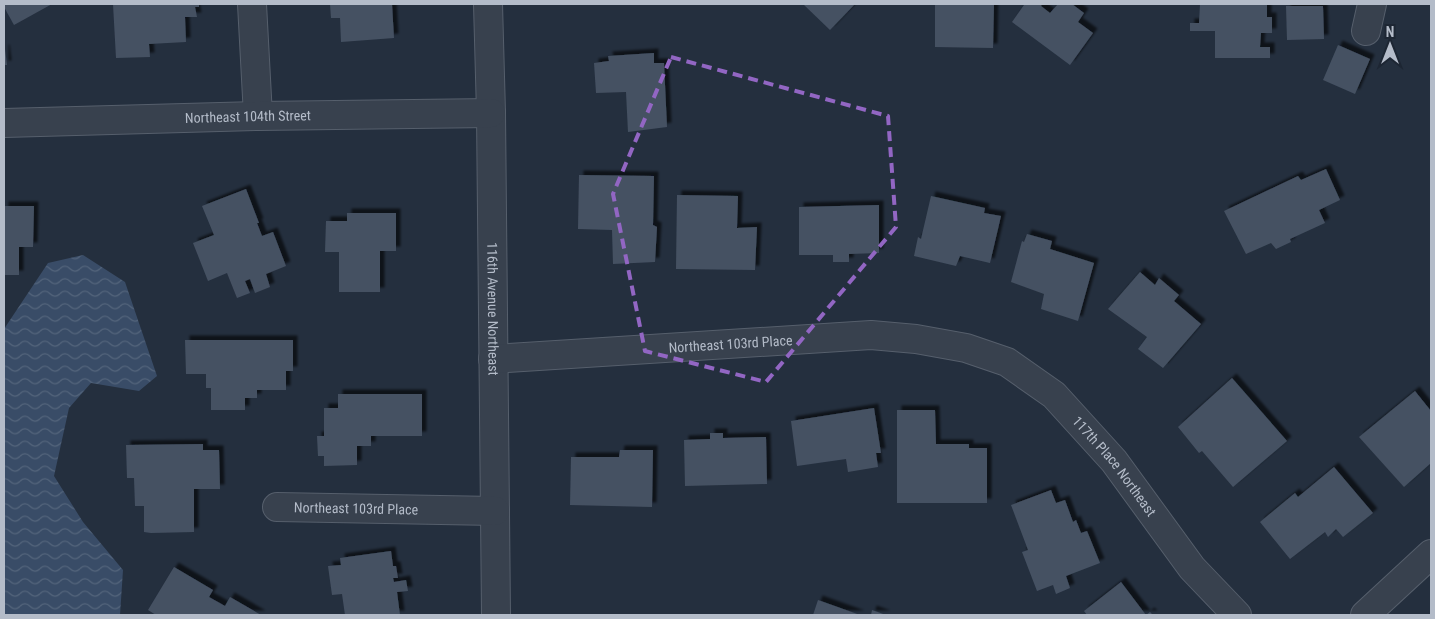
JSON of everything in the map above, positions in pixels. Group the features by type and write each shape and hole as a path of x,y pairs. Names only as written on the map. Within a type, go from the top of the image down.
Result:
{"street":[{"path":"252,4 258,116"},
{"name":"116th Avenue Northeast","path":"488,4 491,113 496,615"},
{"path":"1366,31 1372,4"},
{"name":"Northeast 104th Street","path":"4,123 258,116 491,113"},
{"name":"Northeast 103rd Place","path":"493,359 871,335 916,339 966,348"},
{"name":"117th Place Northeast","path":"966,348 1006,362 1054,395 1114,462 1192,568 1237,615"},
{"name":"Northeast 103rd Place","path":"277,507 495,511"},
{"path":"1365,615 1431,554"}],"highlighted area":[{"path":"671,57 888,116 896,227 766,382 645,351 613,194"}],"water":[{"path":"83,255 125,282 157,376 139,391 91,383 69,408 54,476 83,522 123,570 120,615 4,615 4,329 48,263"}],"building":[{"path":"4,4 52,4 14,25"},
{"path":"113,4 199,4 199,7 195,7 197,17 185,17 186,42 149,44 150,57 116,58"},
{"path":"330,4 392,4 394,38 341,42 340,18 331,18"},
{"path":"803,4 855,4 830,30"},
{"path":"935,4 994,4 993,48 935,47"},
{"path":"1022,4 1042,4 1041,6 1050,13 1058,4 1072,4 1084,13 1078,22 1093,33 1070,65 1012,22 1024,5"},
{"path":"1200,4 1267,4 1267,17 1272,17 1272,33 1261,33 1260,47 1270,47 1270,58 1215,58 1215,31 1190,31 1190,23 1199,23"},
{"path":"1286,6 1323,6 1324,39 1287,40"},
{"path":"1338,45 1370,59 1355,94 1323,80"},
{"path":"5,49 7,65 4,65"},
{"path":"654,53 654,63 664,63 667,127 628,132 626,92 596,93 594,63 609,61 608,56"},
{"path":"1326,169 1340,200 1319,210 1325,223 1290,239 1291,242 1276,249 1271,243 1246,254 1224,211 1298,176 1301,180"},
{"path":"579,175 654,176 653,225 657,227 655,262 613,264 612,230 578,229"},
{"path":"246,189 262,236 273,232 286,266 266,274 270,287 255,293 250,279 245,281 250,293 237,298 227,273 208,281 193,243 214,235 202,206"},
{"path":"677,195 738,196 737,228 757,227 755,270 676,269"},
{"path":"931,196 985,208 984,213 1001,216 990,263 960,256 956,266 914,256 918,237 921,239"},
{"path":"879,205 879,253 849,254 849,262 833,262 833,255 799,255 799,207"},
{"path":"4,206 34,206 33,247 19,247 19,275 4,275"},
{"path":"347,213 396,213 396,251 380,251 380,292 339,292 339,252 325,252 326,221 347,221"},
{"path":"1027,234 1052,241 1050,249 1094,263 1078,321 1041,309 1044,294 1011,282 1022,241 1024,242"},
{"path":"1140,272 1155,285 1159,278 1179,295 1174,301 1201,324 1163,368 1138,349 1147,337 1108,309"},
{"path":"185,340 293,340 293,371 286,371 286,390 257,390 257,398 245,398 245,410 211,410 211,388 206,388 206,374 186,374"},
{"path":"1232,378 1287,441 1233,487 1202,451 1199,453 1178,427"},
{"path":"1415,391 1431,411 1431,463 1404,487 1359,437"},
{"path":"338,394 422,394 422,436 371,436 371,446 357,446 357,465 324,466 324,456 318,456 317,436 324,436 324,408 338,408"},
{"path":"874,408 881,453 876,453 878,467 848,472 846,459 797,466 791,421"},
{"path":"897,410 935,410 936,444 969,444 969,448 987,448 987,503 897,503"},
{"path":"710,433 723,433 723,438 766,437 767,484 685,486 684,440 710,439"},
{"path":"203,444 203,450 219,450 220,489 194,489 194,532 144,532 144,506 135,506 134,478 127,478 126,445"},
{"path":"620,450 653,450 652,507 570,505 571,457 619,457"},
{"path":"1334,467 1373,513 1343,537 1336,529 1328,537 1325,532 1290,559 1260,522 1295,493 1298,497"},
{"path":"1051,490 1056,503 1065,500 1073,522 1076,520 1081,533 1087,531 1100,563 1066,576 1070,588 1056,594 1053,585 1037,591 1022,552 1028,550 1011,505"},
{"path":"391,551 393,566 396,566 398,578 393,578 394,582 406,580 408,591 397,592 400,615 345,615 342,594 332,595 328,566 341,565 340,558"},
{"path":"174,567 213,590 209,597 225,606 230,597 261,615 156,615 148,610"},
{"path":"1121,582 1146,615 1087,615 1084,611"},
{"path":"818,600 860,615 813,615"},
{"path":"872,610 886,615 871,615"}]}
